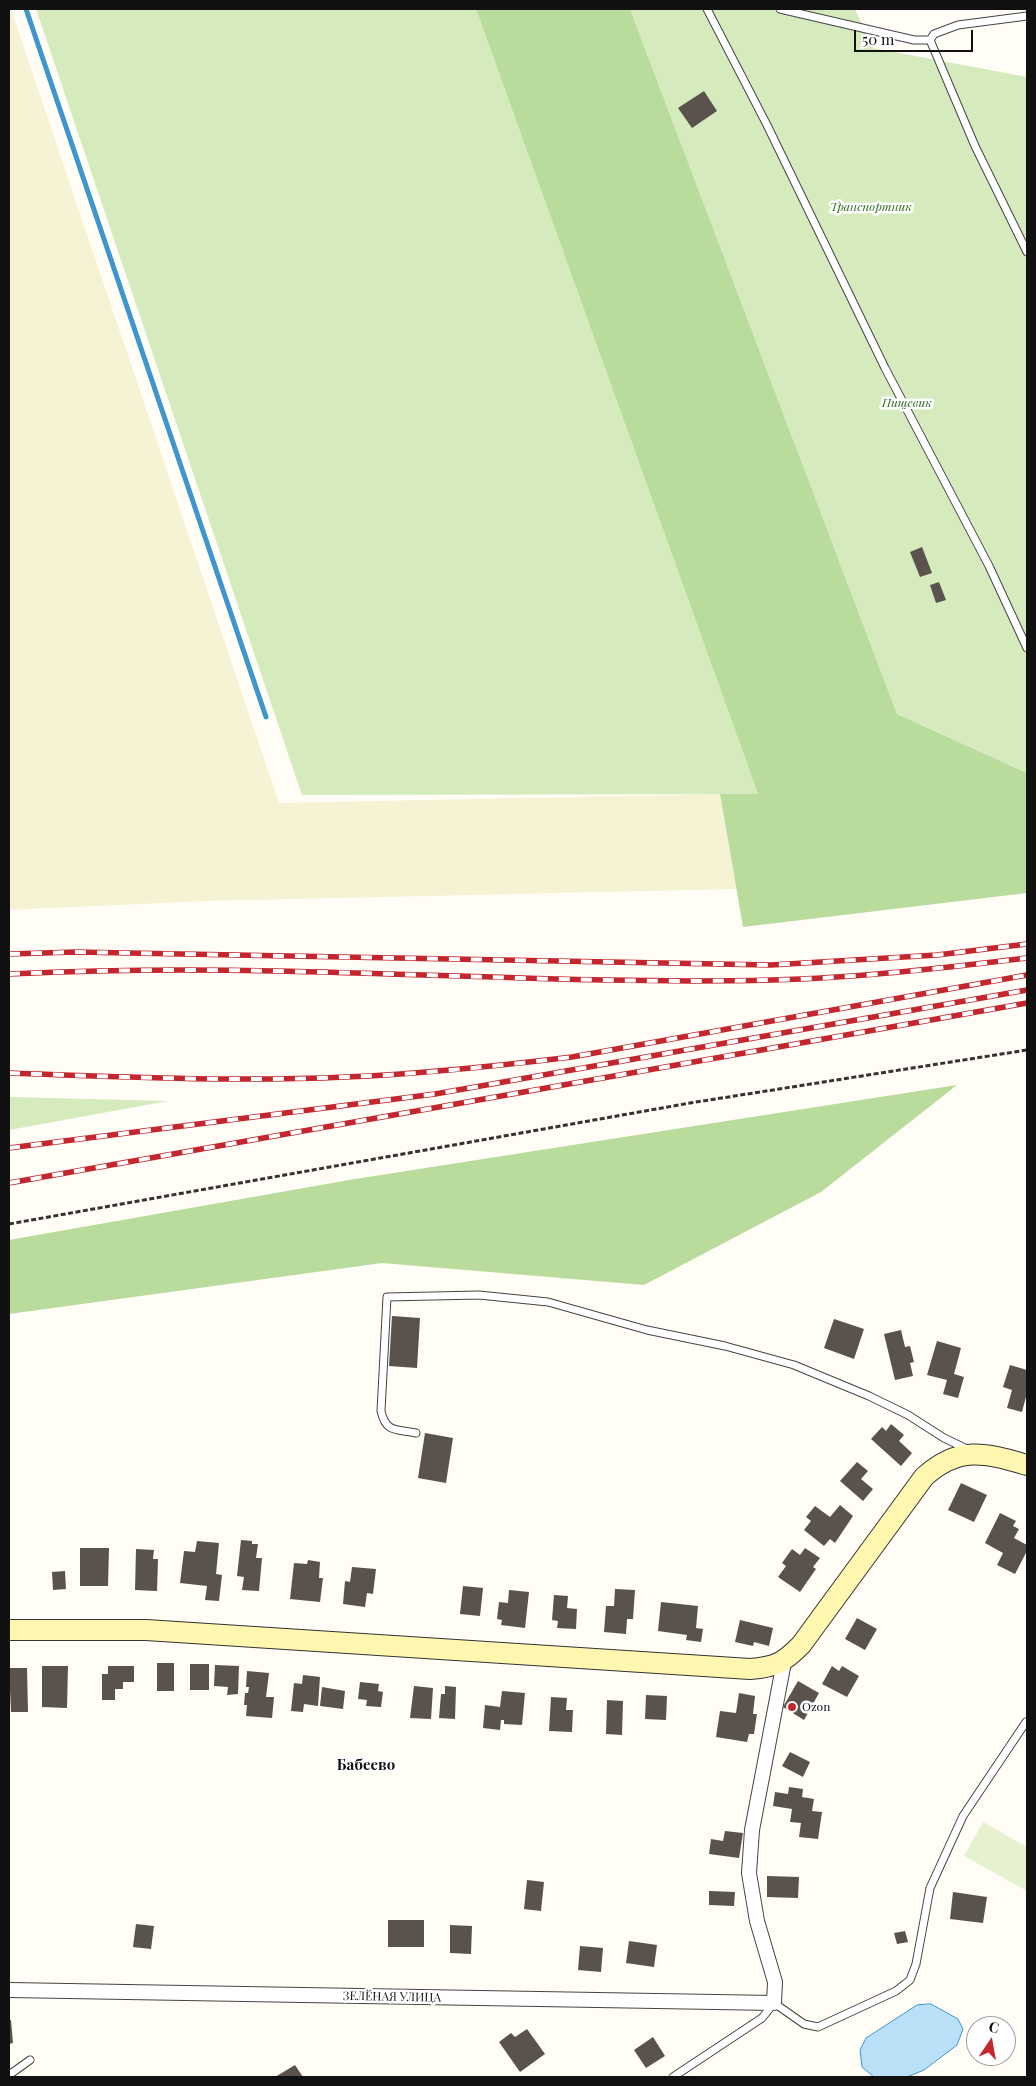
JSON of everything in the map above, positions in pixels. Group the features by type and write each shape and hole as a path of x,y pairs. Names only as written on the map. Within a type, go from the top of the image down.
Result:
{"street":[{"path":"9,1630 146,1630 750,1668 769,1667 784,1662 801,1645 924,1477 938,1464 954,1457 977,1453 996,1456 1027,1465"},
{"path":"774,2003 775,1982 757,1921 749,1873 752,1830 784,1662"},
{"name":"ЗЕЛЁНАЯ УЛИЦА","path":"9,1990 774,2003"}],"lane":[{"path":"707,9 767,125 885,368 989,566 1027,648"},
{"path":"780,9 914,40 930,40"},
{"path":"930,40 934,34 958,26 1027,16"},
{"path":"930,40 975,146 1027,252"},
{"path":"416,1433 391,1428 384,1423 380,1411 387,1297 479,1295 548,1302 647,1330 724,1346 794,1365 869,1396 908,1415 944,1438 977,1453"},
{"path":"673,2077 762,2018 774,2003 804,2024 818,2027 896,1991 910,1980 916,1964 930,1888 963,1816 1026,1722"},
{"path":"9,2075 30,2060"}],"path":[{"path":"9,1224 680,1105 1027,1050"}],"shaded area":[{"path":"9,9 11,9 279,803 720,794 736,889 206,901 9,910"}],"green space":[{"path":"36,9 476,9 758,794 302,795"},
{"path":"476,9 630,9 897,714 1027,773 1027,893 743,927 720,794 758,794"},
{"name":"Транспортник","path":"630,9 855,9 873,48 1027,77 1027,773 897,714"},
{"path":"957,1085 821,1192 644,1285 382,1263 9,1314 9,1240 355,1179"},
{"path":"9,1097 168,1101 9,1130"},
{"path":"983,1822 1027,1847 1027,1891 964,1856"}],"water":[{"path":"931,2004 958,2019 963,2029 957,2045 924,2070 907,2077 874,2077 862,2067 860,2050 866,2038 917,2005"}],"building":[{"path":"704,91 717,111 692,128 678,108"},
{"path":"922,547 932,573 920,577 910,552"},
{"path":"939,582 946,600 936,603 930,585"},
{"path":"392,1316 420,1318 417,1368 389,1366"},
{"path":"834,1319 864,1329 854,1359 824,1348"},
{"path":"901,1330 905,1347 910,1346 914,1362 910,1363 913,1376 895,1380 884,1334"},
{"path":"937,1341 961,1348 954,1374 964,1377 958,1398 943,1394 947,1380 927,1375"},
{"path":"1010,1365 1027,1370 1027,1393 1022,1412 1007,1408 1012,1390 1003,1387"},
{"path":"891,1424 904,1435 899,1441 912,1453 901,1466 871,1439 882,1427 886,1431"},
{"path":"425,1433 453,1438 446,1483 418,1478"},
{"path":"857,1462 868,1471 861,1479 873,1489 863,1501 840,1481"},
{"path":"961,1483 987,1495 974,1522 948,1510"},
{"path":"840,1505 853,1516 835,1543 830,1539 824,1546 804,1530 811,1521 806,1517 815,1506 830,1517"},
{"path":"1000,1513 1016,1521 1013,1526 1019,1529 1014,1538 1027,1545 1027,1551 1015,1574 997,1565 1003,1553 985,1543"},
{"path":"241,1540 252,1541 252,1544 258,1544 256,1558 262,1558 259,1591 242,1590 244,1577 237,1576"},
{"path":"197,1541 219,1543 216,1574 222,1575 219,1601 205,1600 207,1586 180,1583 184,1551 195,1552"},
{"path":"80,1548 109,1548 108,1586 80,1586"},
{"path":"805,1548 820,1558 813,1567 816,1569 800,1592 778,1577 786,1566 782,1563 792,1549 800,1555"},
{"path":"136,1549 154,1550 153,1559 158,1559 157,1591 135,1590"},
{"path":"308,1560 320,1562 319,1578 323,1578 320,1602 290,1599 294,1563 307,1564"},
{"path":"352,1567 376,1569 373,1594 367,1593 365,1607 343,1604 345,1581 350,1582"},
{"path":"65,1571 66,1589 53,1590 52,1572"},
{"path":"463,1586 483,1588 480,1616 460,1614"},
{"path":"615,1589 635,1590 633,1619 627,1619 626,1634 604,1632 606,1606 614,1606"},
{"path":"509,1590 529,1592 525,1628 501,1625 502,1620 497,1619 499,1602 508,1603"},
{"path":"554,1595 568,1596 567,1608 577,1609 576,1629 557,1628 558,1621 552,1620"},
{"path":"661,1602 698,1606 696,1628 703,1629 701,1642 686,1640 687,1635 658,1631"},
{"path":"857,1618 877,1629 865,1650 845,1639"},
{"path":"740,1620 773,1628 769,1646 754,1642 753,1646 735,1642"},
{"path":"157,1663 174,1663 174,1691 157,1691"},
{"path":"190,1664 209,1664 209,1690 190,1690"},
{"path":"215,1665 239,1666 238,1694 227,1695 228,1687 214,1686"},
{"path":"42,1666 68,1666 67,1708 42,1707"},
{"path":"108,1666 134,1666 134,1682 123,1682 123,1689 115,1689 115,1700 102,1700 102,1674 108,1674"},
{"path":"832,1666 839,1671 842,1666 859,1676 847,1697 822,1684"},
{"path":"9,1668 27,1668 28,1712 11,1712"},
{"path":"247,1671 269,1673 266,1697 274,1697 272,1718 246,1716 247,1705 244,1705 245,1693 248,1693 249,1687 246,1687"},
{"path":"303,1675 320,1677 318,1706 304,1704 303,1712 291,1711 294,1683 302,1684"},
{"path":"798,1681 819,1693 804,1720 783,1707"},
{"path":"360,1682 379,1684 378,1691 383,1692 381,1707 366,1706 367,1700 358,1699"},
{"path":"414,1686 433,1688 431,1719 410,1718"},
{"path":"445,1686 456,1687 455,1719 439,1718 441,1694 445,1694"},
{"path":"322,1687 345,1691 343,1709 320,1706"},
{"path":"502,1691 525,1693 522,1725 504,1724 504,1720 501,1720 500,1730 483,1728 485,1705 500,1707"},
{"path":"739,1693 755,1696 753,1714 757,1714 754,1734 749,1734 747,1742 716,1737 720,1711 736,1713"},
{"path":"646,1695 667,1696 666,1720 645,1719"},
{"path":"551,1697 567,1698 566,1710 573,1710 572,1732 549,1731"},
{"path":"607,1700 623,1701 622,1735 606,1734"},
{"path":"790,1752 810,1762 803,1777 782,1766"},
{"path":"789,1787 803,1789 802,1797 814,1799 812,1811 822,1812 818,1839 799,1837 801,1823 790,1822 792,1809 773,1806 775,1792 788,1794"},
{"path":"725,1831 743,1833 739,1858 709,1854 711,1839 723,1841"},
{"path":"767,1876 799,1877 798,1898 767,1897"},
{"path":"527,1880 544,1882 541,1911 524,1909"},
{"path":"709,1891 735,1892 734,1906 709,1905"},
{"path":"953,1892 987,1897 983,1923 950,1919"},
{"path":"388,1920 424,1920 424,1947 388,1947"},
{"path":"136,1924 154,1926 151,1949 133,1947"},
{"path":"450,1925 472,1926 471,1954 450,1953"},
{"path":"905,1931 908,1942 897,1944 894,1933"},
{"path":"629,1941 657,1945 654,1967 626,1963"},
{"path":"580,1946 603,1948 601,1972 578,1970"},
{"path":"9,2020 11,2020 13,2043 9,2044"},
{"path":"527,2029 545,2054 520,2072 499,2042 511,2033 515,2037"},
{"path":"653,2037 665,2056 646,2068 634,2050"},
{"path":"295,2065 303,2077 275,2077"}],"waterway":[{"path":"26,9 266,717"}],"railway":[{"path":"9,954 75,952 771,965 937,955 1027,944"},
{"path":"9,974 208,970 586,980 710,981 804,979 868,975 1027,958"},
{"path":"9,1073 262,1079 374,1076 516,1064 572,1057 1027,975"},
{"path":"9,1148 435,1094 1027,990"},
{"path":"9,1183 1027,1003"}],"place":[{"name":"Ozon","path":"792,1707"}],"district":[{"name":"Бабеево","path":"366,1765"}],"park label":[{"name":"Пищевик","path":"907,403"}]}
